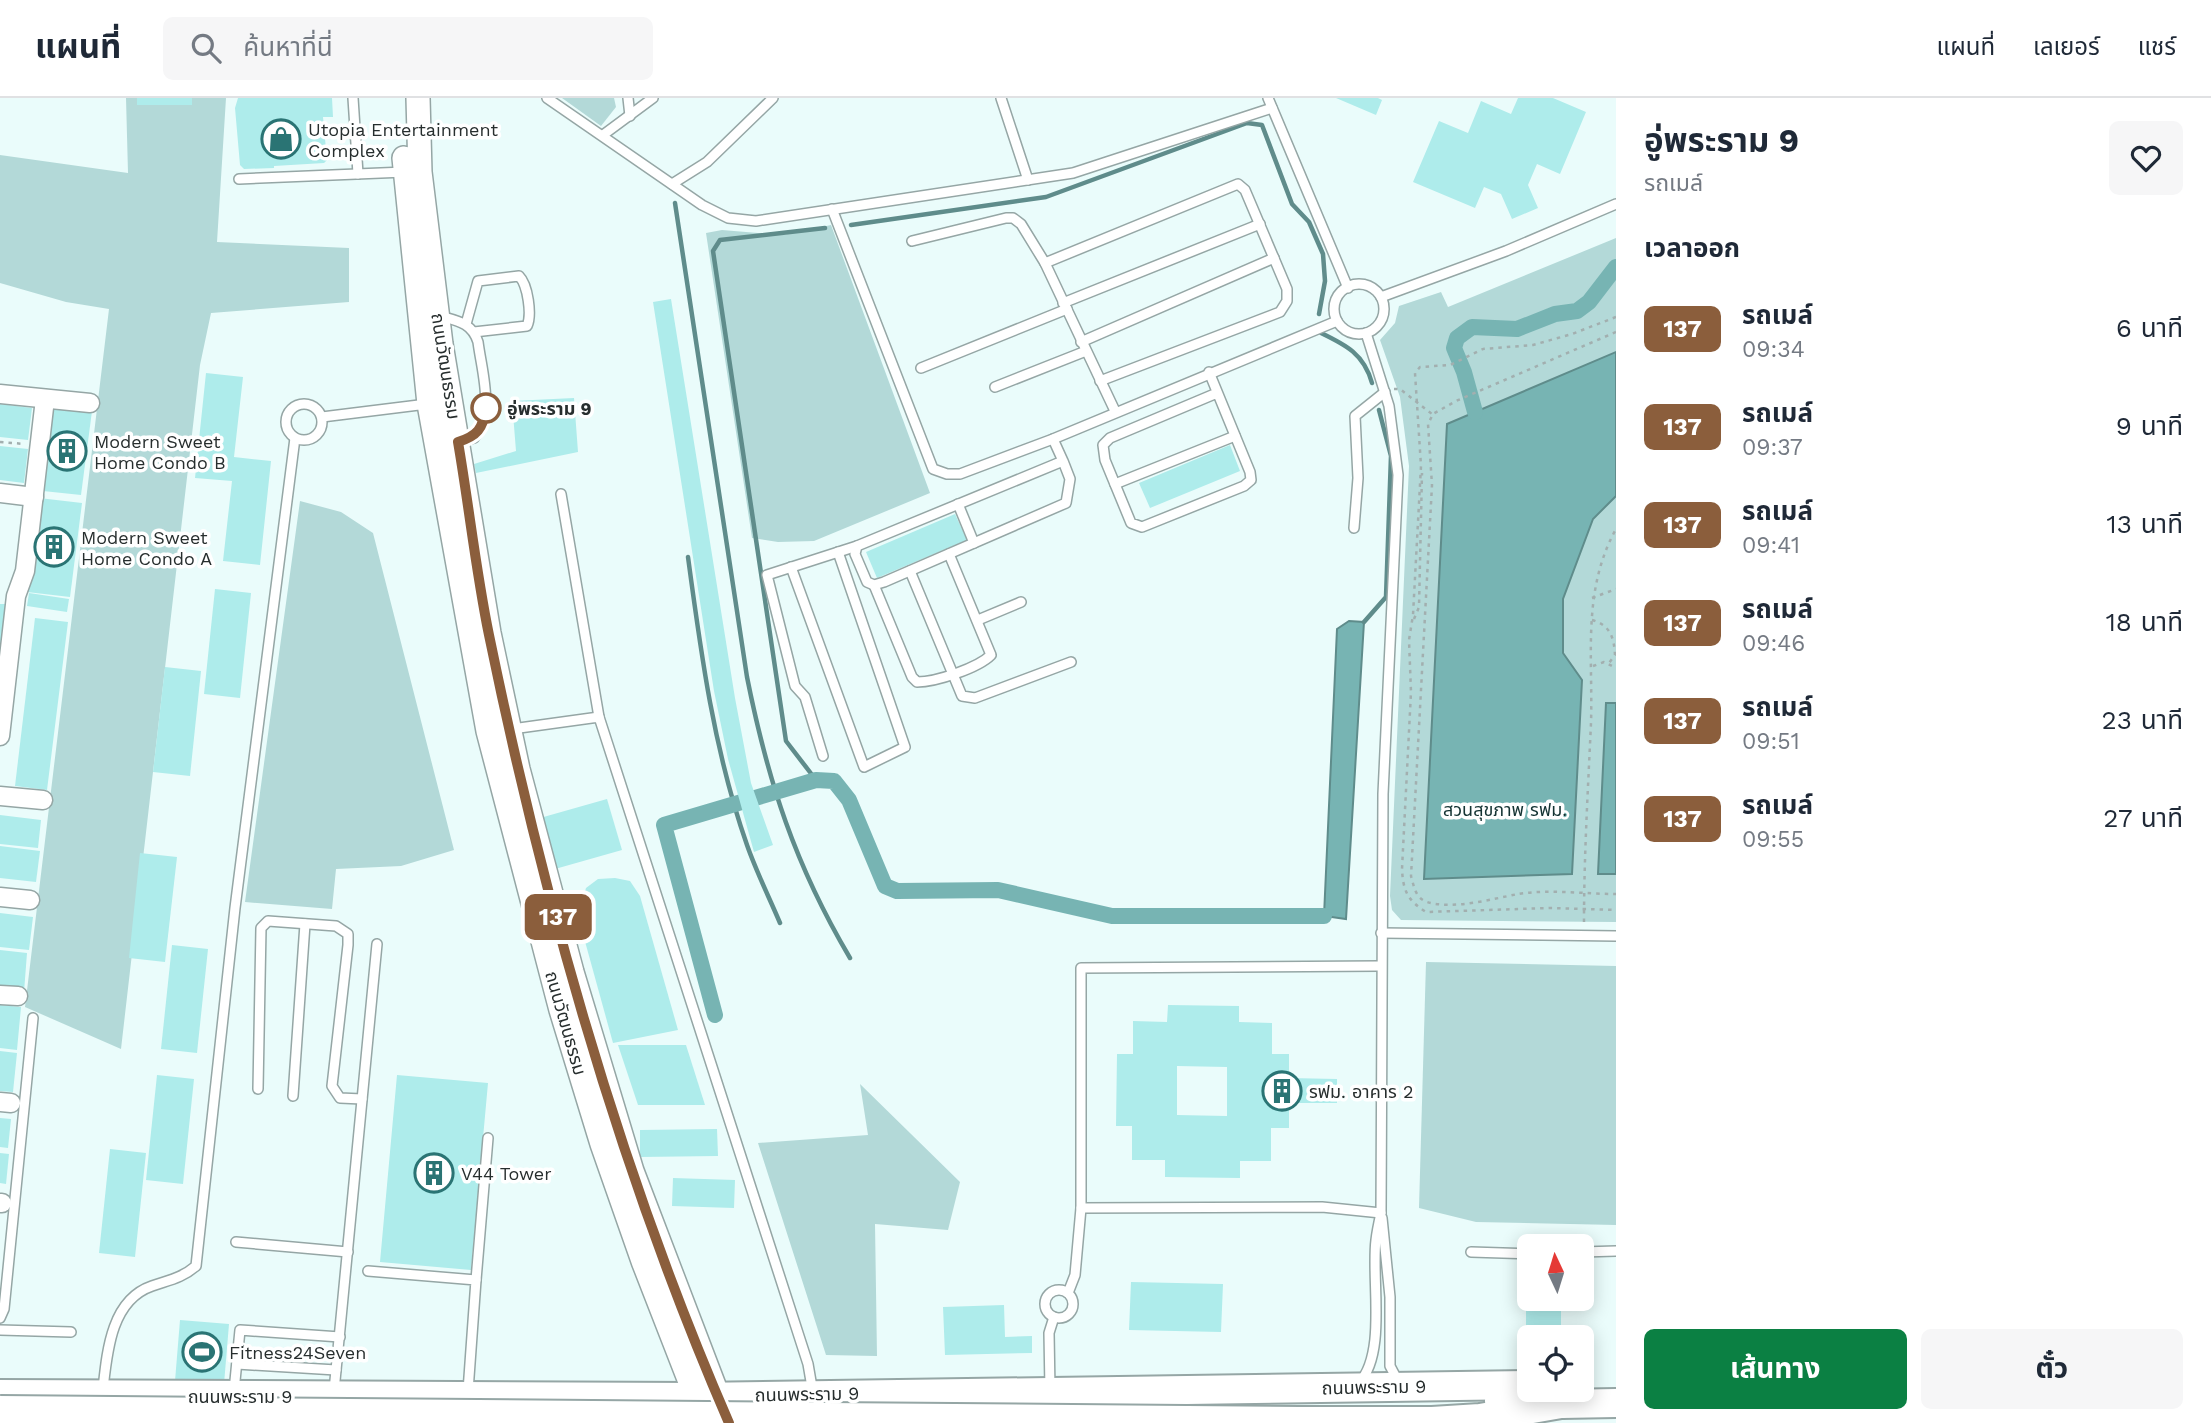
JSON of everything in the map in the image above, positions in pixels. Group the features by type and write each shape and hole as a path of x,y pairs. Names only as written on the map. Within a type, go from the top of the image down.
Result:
{"main road":[{"name":"ถนนพระราม 9","path":"0,1394 234,1396 335,1383 468,1396 707,1397 1517,1385"},
{"path":"1594,1385 1616,1384"},
{"path":"1210,1391 1561,1404"},
{"path":"707,1397 709,1423"},
{"path":"707,1397 730,1423"},
{"name":"ถนนพระราม 9","path":"0,1410 1432,1421 1480,1418 1561,1404 1616,1403"}],"street":[{"name":"ถนนวัฒนธรรม","path":"403,98 405,172 447,444 499,730 632,1171 707,1397"},
{"name":"ถนนวัฒนธรรม","path":"418,98 428,315 429,404 447,444"},
{"path":"0,394 90,403"},
{"path":"0,736 8,594 25,571 45,399"},
{"path":"0,494 34,497"},
{"path":"0,796 43,800"},
{"path":"0,897 30,900"}],"lane":[{"path":"353,98 358,174"},
{"path":"547,98 702,205 728,218 756,221 1073,173 1270,103 1348,288"},
{"path":"628,98 630,116"},
{"path":"603,135 653,98"},
{"path":"672,184 707,162 773,98"},
{"path":"1001,98 1028,180"},
{"path":"239,179 405,172"},
{"path":"1045,263 1238,184 1245,190 1287,289 1287,301 1280,312 1100,381"},
{"path":"1381,297 1506,251 1616,204"},
{"path":"832,209 933,469 947,474 960,474 1053,439 1337,321"},
{"path":"912,241 1013,218 1021,224 1045,263 1115,411"},
{"path":"921,368 1260,224"},
{"path":"995,387 1274,258"},
{"path":"466,324 478,281 519,276 524,281 530,320 527,326 474,332"},
{"path":"1369,286 1381,297 1382,319 1376,328 1355,334 1344,329 1337,321 1336,302 1348,288 1369,286"},
{"path":"428,315 466,324 474,332 486,408 480,430 474,438 447,444"},
{"path":"1366,333 1385,392 1395,442 1398,475 1382,794 1381,1213 1390,1297 1390,1367 1393,1377 1403,1386"},
{"path":"1209,372 1251,480 1244,486 1143,527 1130,523 1105,460 1103,445 1110,438 1217,393"},
{"path":"1354,528 1358,478 1355,416 1385,392"},
{"path":"102,1395 110,1340 132,1294 173,1280 196,1266 235,908 295,438 285,423 293,407 310,404 322,417"},
{"path":"322,417 429,404"},
{"path":"295,438 306,440 318,434 322,417"},
{"path":"1115,484 1235,436"},
{"path":"874,585 1066,503 1070,479 1053,439"},
{"path":"823,756 805,697 795,686 767,575 857,546 1063,461"},
{"path":"561,494 599,717 808,1364 813,1394"},
{"path":"958,504 974,543"},
{"path":"857,546 855,554 867,582 874,585 912,677 917,681 927,682 952,674 990,655 949,554"},
{"path":"791,567 864,767 905,747 838,552"},
{"path":"909,571 962,696 975,698 1071,662"},
{"path":"978,620 1021,602"},
{"path":"499,730 599,717"},
{"path":"258,1090 258,972 261,928 268,921 336,926 348,934 332,1086 340,1098 362,1099"},
{"path":"293,1096 305,924"},
{"path":"1381,933 1616,936"},
{"path":"237,1364 335,1383 377,944"},
{"path":"1068,1293 1075,1275 1081,1208 1081,968 1380,966"},
{"path":"0,1318 4,1309 33,1018"},
{"path":"468,1396 488,1138"},
{"path":"1081,1208 1322,1207 1381,1213"},
{"path":"1355,1387 1370,1366 1372,1354 1375,1331 1376,1240 1381,1213"},
{"path":"236,1242 348,1252"},
{"path":"1594,1252 1616,1251"},
{"path":"1471,1252 1517,1254"},
{"path":"368,1271 476,1280"},
{"path":"1058,1290 1068,1293 1074,1304 1071,1312 1063,1317 1054,1317 1045,1307 1047,1298 1058,1290"},
{"path":"1050,1392 1049,1333 1054,1317"},
{"path":"0,1330 71,1332"},
{"path":"234,1396 240,1330 340,1336"}],"path":[{"path":"1616,317 1533,345 1483,349 1450,365 1420,367 1415,373 1421,466 1412,623 1404,890 1413,904 1426,912 1550,908 1616,910"},
{"path":"1616,332 1456,401 1433,414 1427,437 1432,485 1411,876 1415,893 1424,902 1491,902 1518,894 1616,894"},
{"path":"1385,392 1400,389 1433,414"},
{"path":"0,442 40,446"},
{"path":"1584,936 1593,666 1589,631 1600,560 1616,529"},
{"path":"1592,598 1616,589"},
{"path":"1592,620 1602,623 1610,630 1615,655 1609,663 1593,666"},
{"path":"1609,663 1616,668"}],"green space":[{"path":"126,98 226,98 217,242 349,248 349,302 211,313 200,365 121,1049 25,1007 109,309 66,302 0,283 0,155 128,173"},
{"path":"562,98 614,98 616,107 601,126"},
{"path":"831,225 930,493 814,541 778,542 752,538 706,233 722,230 783,235"},
{"name":"สวนสุขภาพ รฟม.","path":"1616,238 1616,922 1401,920 1392,910 1390,896 1409,466 1400,397 1380,340 1395,323 1399,306 1441,292 1448,307"},
{"path":"300,501 341,512 373,533 454,850 401,866 336,869 332,909 245,902"},
{"path":"1426,962 1616,966 1616,1225 1476,1222 1419,1208"},
{"path":"860,1084 960,1182 948,1230 875,1224 877,1356 826,1355 758,1143 868,1135"}],"shaded area":[{"path":"1616,352 1616,496 1593,519 1563,599 1563,653 1582,680 1572,874 1424,879 1447,424"},
{"path":"1349,621 1364,622 1346,919 1324,916 1337,629"},
{"path":"1606,703 1616,703 1616,874 1598,874"}],"building":[{"path":"137,98 192,98 192,105 137,105"},
{"name":"Utopia Entertainment Complex","path":"238,98 332,98 333,117 323,117 327,160 324,163 244,169 240,165 235,108"},
{"path":"1336,98 1378,98 1382,100 1376,115"},
{"path":"1518,98 1553,98 1586,112 1560,174 1537,164 1528,185 1538,208 1512,219 1501,194 1484,187 1475,208 1413,182 1439,121 1468,133 1481,101 1511,114"},
{"path":"671,299 735,698 751,783 773,845 754,852 728,759 714,691 653,302"},
{"path":"206,373 243,377 234,457 271,461 260,565 223,561 232,481 195,478"},
{"path":"574,398 578,452 476,473 474,464 516,451 512,401"},
{"path":"0,404 32,408 28,440 0,437"},
{"name":"Modern Sweet Home Condo B","path":"54,406 92,411 81,495 43,491"},
{"path":"1230,445 1240,471 1150,508 1139,483"},
{"path":"0,446 28,449 24,483 0,480"},
{"name":"Modern Sweet Home Condo A","path":"39,498 82,503 70,597 27,592"},
{"path":"955,514 967,540 877,578 866,552"},
{"path":"215,589 251,593 240,698 204,694"},
{"path":"29,593 69,599 67,612 27,606"},
{"path":"0,604 8,604 1,643 0,643"},
{"path":"35,618 68,622 47,790 15,786"},
{"path":"165,667 201,671 190,776 153,772"},
{"path":"607,799 622,850 555,869 540,818"},
{"path":"0,815 41,820 38,848 0,844"},
{"path":"0,846 40,851 36,882 0,878"},
{"path":"140,853 177,857 165,962 129,958"},
{"path":"598,879 630,881 640,896 678,1030 613,1043 578,916 586,888"},
{"path":"0,913 33,917 29,950 0,947"},
{"path":"172,945 208,949 197,1053 161,1049"},
{"path":"0,950 27,953 24,992 0,990"},
{"path":"0,1005 21,1007 17,1050 0,1048"},
{"name":"รฟม. อาคาร 2","path":"1168,1005 1239,1006 1239,1022 1272,1023 1272,1054 1289,1054 1289,1078 1337,1079 1337,1103 1289,1103 1289,1128 1271,1128 1271,1161 1240,1161 1240,1178 1165,1177 1165,1160 1132,1160 1132,1126 1116,1126 1117,1054 1133,1054 1133,1021 1167,1022","holes":["1177,1066 1227,1067 1227,1116 1177,1115"]},
{"path":"618,1045 686,1045 705,1105 638,1105"},
{"path":"0,1051 17,1053 13,1092 0,1091"},
{"path":"157,1075 194,1079 183,1184 146,1180"},
{"name":"V44 Tower","path":"397,1075 488,1083 471,1270 380,1262"},
{"path":"0,1118 11,1119 8,1148 0,1147"},
{"path":"717,1129 718,1156 640,1157 640,1130"},
{"path":"110,1149 146,1153 135,1257 99,1253"},
{"path":"0,1153 9,1154 6,1184 0,1183"},
{"path":"673,1178 735,1180 734,1208 672,1206"},
{"path":"1131,1282 1223,1284 1221,1332 1129,1330"},
{"path":"1004,1305 1005,1337 1032,1336 1032,1353 945,1355 943,1307"},
{"path":"1526,1311 1561,1311 1561,1325 1526,1325"},
{"name":"Fitness24Seven","path":"180,1320 229,1324 224,1384 175,1381"}],"waterway":[{"path":"851,225 1046,197 1247,123 1262,125 1292,204 1309,222 1323,254 1325,281 1319,314"},
{"path":"675,203 755,715 774,788 799,856 850,958"},
{"path":"816,780 786,741 713,251 720,240 825,228"},
{"path":"1475,412 1454,348 1457,338 1472,327 1517,329 1555,314 1577,311 1589,302 1616,267"},
{"path":"1321,333 1353,352 1369,373 1372,383"},
{"path":"1364,622 1386,597 1391,456 1379,410"},
{"path":"688,557 704,666 726,774 751,855 780,923"},
{"path":"715,1015 664,825 816,780 834,781 849,800 885,886 897,891 998,890 1112,916 1324,916"}],"bus line":[{"name":"137","path":"486,408 485,419 474,438 458,442 489,633 519,769 572,972 632,1171 729,1423"}],"place":[{"name":"Utopia Entertainment Complex","path":"281,139"},
{"name":"อู่พระราม 9","path":"486,408"},
{"name":"Modern Sweet Home Condo B","path":"67,451"},
{"name":"Modern Sweet Home Condo A","path":"54,547"},
{"name":"รฟม. อาคาร 2","path":"1282,1091"},
{"name":"V44 Tower","path":"434,1173"},
{"name":"Fitness24Seven","path":"202,1352"}]}
